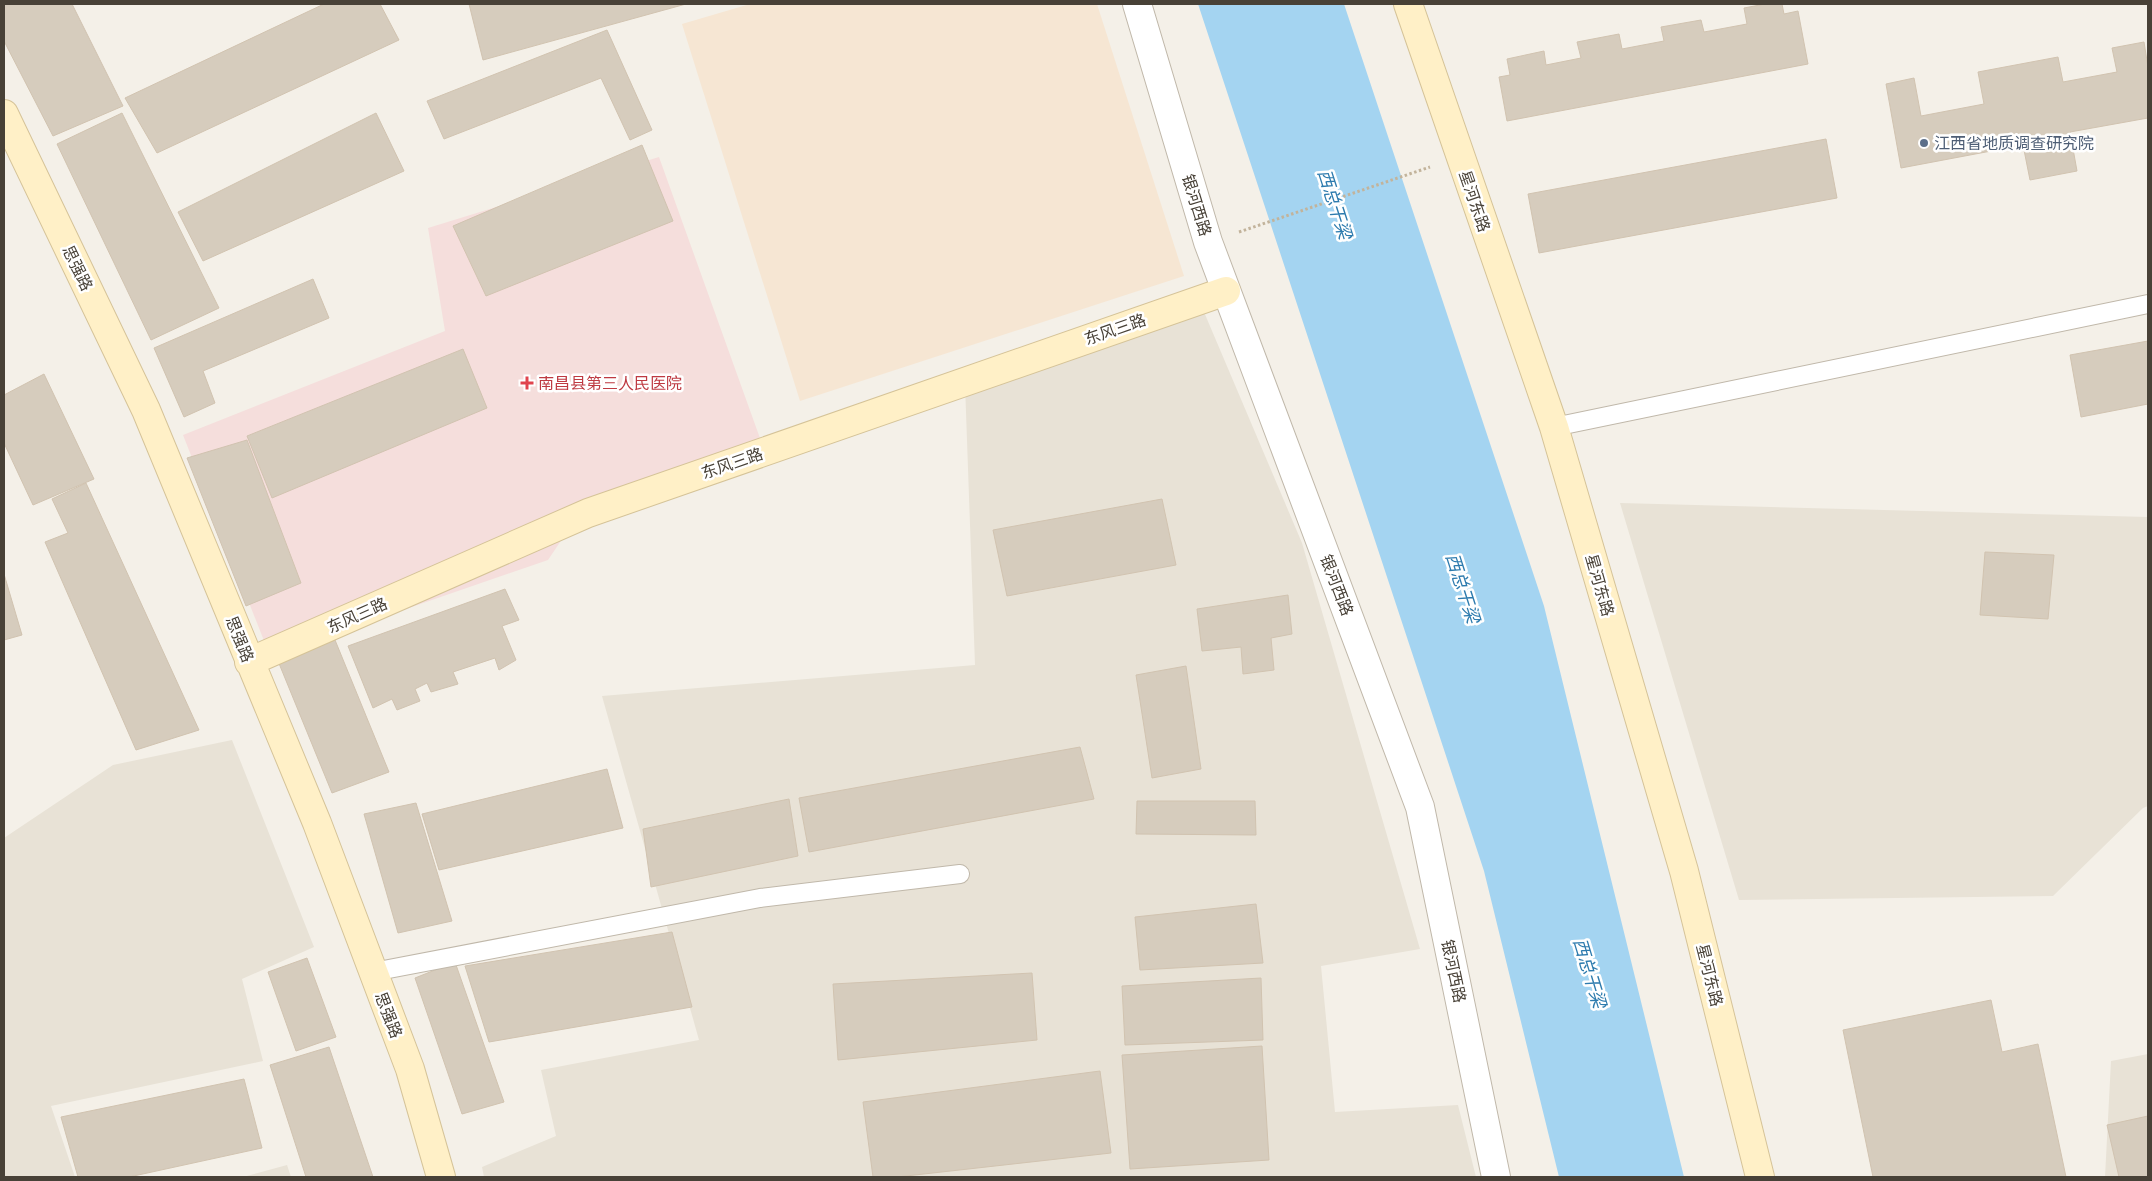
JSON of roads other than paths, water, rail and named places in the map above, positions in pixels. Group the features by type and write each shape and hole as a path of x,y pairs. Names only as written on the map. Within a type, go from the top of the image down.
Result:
{"street":[{"name":"银河西路","path":"1136,4 1208,242 1420,807 1496,1177"},
{"name":"星河东路","path":"1408,4 1554,427 1684,871 1760,1177"},
{"name":"思强路","path":"4,114 146,410 317,823 410,1069 441,1177"},
{"name":"东风三路","path":"249,662 588,513 1226,291"}],"lane":[{"path":"1554,427 2148,304"},
{"path":"373,972 760,898 960,874"}],"water":[{"name":"西总干梁","path":"1198,4 1344,4 1544,606 1684,1177 1559,1177 1484,871"}],"place":[{"name":"江西省地质调查研究院","path":"1924,143"},
{"name":"南昌县第三人民医院","path":"527,383"}]}
